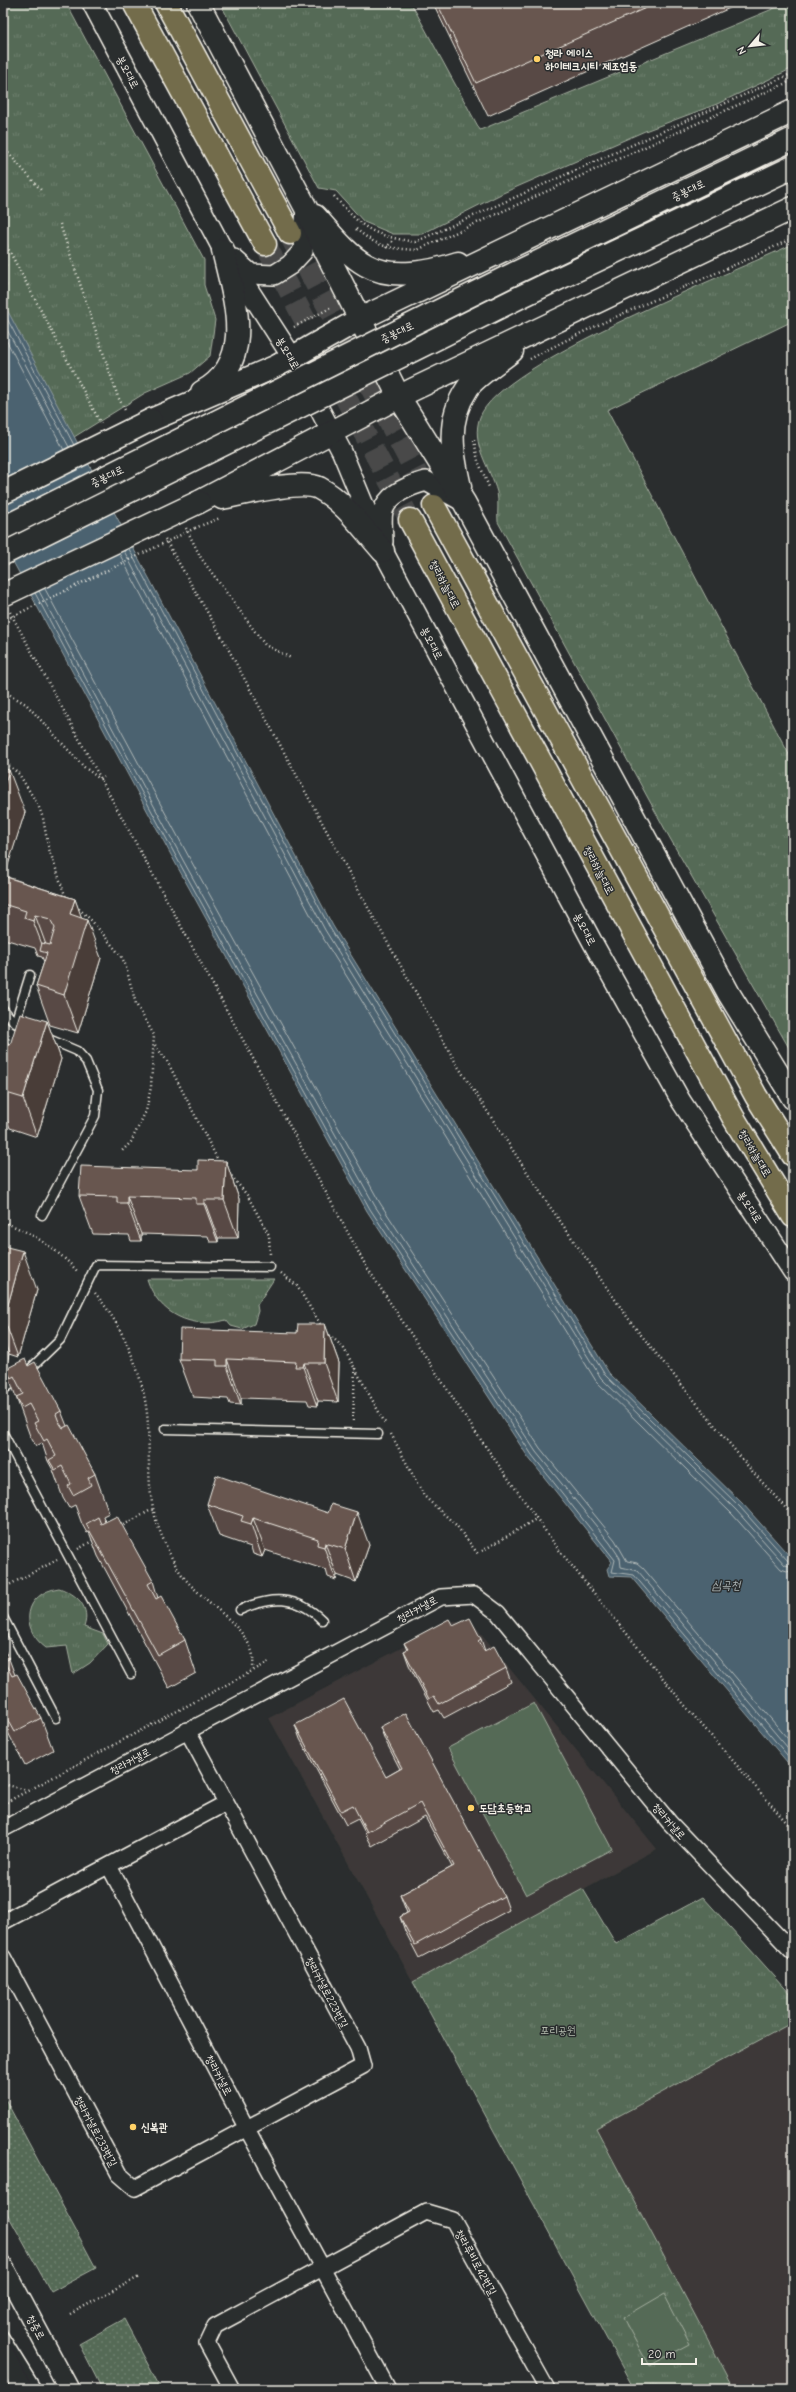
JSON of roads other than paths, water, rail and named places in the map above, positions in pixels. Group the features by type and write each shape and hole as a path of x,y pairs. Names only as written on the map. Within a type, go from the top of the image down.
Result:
{"highway":[{"path":"134,3 265,244"},
{"path":"166,3 290,233"},
{"path":"434,506 756,1096 793,1155"},
{"name":"청라하늘대로","path":"410,520 732,1117 793,1216"}],"main road":[{"path":"198,3 306,208 322,244 399,397 464,502 729,994 793,1098"},
{"path":"151,420 258,374 360,319 793,111"},
{"name":"중봉대로","path":"3,528 507,277 793,139"},
{"path":"3,554 518,298 793,167"},
{"path":"306,208 339,242 366,265 393,273 420,272 441,268 513,246"},
{"path":"5,601 199,502 399,397 544,326 793,208"},
{"path":"3,493 151,420 205,391 222,377 235,353 239,322 223,250"},
{"path":"464,502 451,433 456,412 467,388 544,326"},
{"path":"199,502 294,485 318,488 348,510 383,551"}],"street":[{"name":"봉오대로","path":"92,3 223,250 292,357 342,452 383,551 593,943 678,1094 793,1272"},
{"path":"223,250 251,274 274,275 290,265 303,251 306,208"},
{"path":"383,551 383,510 395,496 409,486 426,481 464,502"},
{"name":"청라커낼로","path":"3,1829 442,1596 474,1594 498,1613 670,1823 793,1952"},
{"name":"청라커낼로223번길","path":"187,1730 358,2048 363,2066 246,2127"},
{"path":"3,1922 226,1803"},
{"name":"청라커낼로","path":"109,1866 246,2127 323,2267"},
{"name":"청라커낼로233번길","path":"3,1957 119,2174 135,2188 246,2127"},
{"name":"청라루비로42번길","path":"232,2389 207,2343 215,2326 426,2212 453,2220 547,2389"},
{"name":"청중로","path":"3,2266 69,2389"},
{"path":"323,2267 388,2389"},
{"path":"3,2350 22,2389"}],"lane":[{"path":"15,1023 30,975"},
{"path":"3,1009 15,1023 77,1051 86,1061 98,1090 95,1116 42,1215"},
{"path":"3,1390 48,1354 60,1340 96,1265 270,1267"},
{"path":"3,1377 10,1385"},
{"path":"165,1429 378,1434"},
{"path":"3,1433 131,1674"},
{"path":"240,1610 256,1602 275,1599 307,1608 322,1620"},
{"path":"3,1618 56,1718"},
{"path":"3,2334 37,2389"},
{"path":"46,2346 60,2389"}],"water":[{"name":"심곡천","path":"3,302 333,926 609,1373 743,1504 793,1560 793,1769 631,1577 609,1576 607,1569 612,1562 528,1457 367,1211 177,866 3,543"}],"tunnel":[{"path":"291,237 434,506"},
{"path":"265,244 410,520"}],"place":[{"name":"청라 에이스 하이테크시티 제조업동","path":"537,59"},
{"name":"도담초등학교","path":"471,1808"},
{"name":"신복관","path":"133,2127"}],"park label":[{"name":"포리공원","path":"558,2030"}]}
